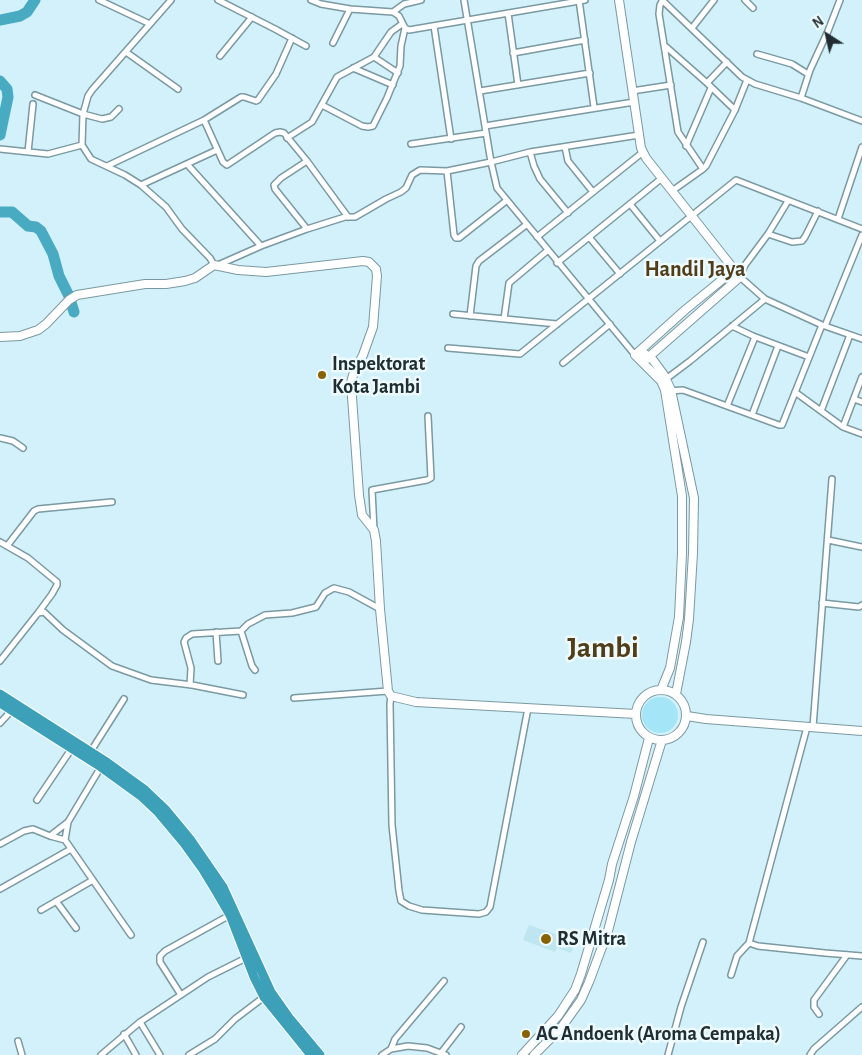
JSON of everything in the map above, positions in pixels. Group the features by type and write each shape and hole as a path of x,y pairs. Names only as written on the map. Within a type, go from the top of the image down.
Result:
{"highway":[{"path":"0,694 14,707 72,748 103,764 144,790 166,810 204,857 250,956 264,997 311,1055"},
{"path":"0,703 14,707 91,751 103,764"},
{"path":"229,908 250,956 271,992 290,1019 320,1055"}],"street":[{"path":"99,0 150,24"},
{"path":"171,0 88,96 83,114 82,145 85,153 91,159 125,175 166,207 182,229 216,265 238,270 266,272 363,262 372,265 377,276 373,327 351,383 362,515 374,530"},
{"path":"218,0 306,46"},
{"path":"311,0 321,4 350,9 393,12 399,16 403,26 401,62 393,85 373,126 362,126 322,105"},
{"path":"393,12 404,4 421,0"},
{"path":"464,0 497,188 557,263 629,347 638,352 666,379 694,498 689,619 676,694"},
{"path":"403,26 409,30 581,0 594,107"},
{"path":"619,0 643,152 734,270 765,299 824,325 862,339"},
{"path":"703,169 678,132 659,14 662,0 747,80 862,121"},
{"path":"692,28 714,0"},
{"path":"744,0 753,8"},
{"path":"801,98 808,74 840,0"},
{"path":"333,43 350,9"},
{"path":"508,13 518,84"},
{"path":"220,56 252,17"},
{"path":"288,138 312,122 337,77 374,57 391,32 403,26"},
{"path":"434,26 451,139"},
{"path":"107,166 204,120 244,97 254,101 258,100 276,74 292,38"},
{"path":"514,53 585,40"},
{"path":"664,46 735,110"},
{"path":"126,52 178,89"},
{"path":"757,54 792,64 808,74"},
{"path":"374,57 398,72"},
{"path":"686,146 709,86 727,62"},
{"path":"353,68 393,85"},
{"path":"480,91 590,73"},
{"path":"672,191 706,166 735,110 747,80"},
{"path":"632,91 670,85"},
{"path":"35,95 83,114 106,119 111,117 118,109"},
{"path":"485,126 634,102"},
{"path":"28,152 32,104"},
{"path":"204,120 223,162 227,165 275,133 284,133 348,217"},
{"path":"411,144 486,133"},
{"path":"0,337 20,336 38,330 69,300 77,295 145,284 166,284 185,281 195,278 216,265 261,246 307,229 348,217 355,217 401,192 406,188 414,172 420,170 446,171 530,152 639,135"},
{"path":"0,148 48,154 82,145"},
{"path":"565,147 568,160 593,192"},
{"path":"838,219 862,147"},
{"path":"141,186 217,150"},
{"path":"530,152 540,179 568,212"},
{"path":"537,238 643,152"},
{"path":"307,161 281,178 274,185 275,189 307,229"},
{"path":"187,164 261,246"},
{"path":"446,171 456,238 459,238 506,201"},
{"path":"557,263 662,178"},
{"path":"448,348 520,354 736,180 862,229"},
{"path":"646,359 740,277 745,265 768,234 788,200"},
{"path":"630,204 660,241"},
{"path":"768,234 792,242 802,241 806,238 818,211"},
{"path":"470,316 476,266 479,261 526,225"},
{"path":"668,392 683,390 782,425 794,392 862,236"},
{"path":"589,237 620,274"},
{"path":"504,319 509,283 548,251"},
{"path":"638,352 734,270 745,265"},
{"path":"666,379 765,299"},
{"path":"685,310 692,318"},
{"path":"453,314 557,324"},
{"path":"563,363 610,324"},
{"path":"732,326 809,357"},
{"path":"821,411 850,334"},
{"path":"727,406 755,336"},
{"path":"752,415 778,346"},
{"path":"646,359 668,392"},
{"path":"843,427 862,377"},
{"path":"794,392 843,427 862,434"},
{"path":"854,398 862,402"},
{"path":"661,690 670,668 676,640 682,554 682,496 672,410"},
{"path":"428,416 431,478 372,490 380,609 390,694 392,826 401,901 422,910 480,914 486,912 490,907 528,708"},
{"path":"0,438 13,441 22,448"},
{"path":"731,975 737,956 749,943 810,727 832,479"},
{"path":"7,546 34,512 38,510 112,502"},
{"path":"828,540 862,547"},
{"path":"0,542 28,558 57,582 57,586 52,594 0,661"},
{"path":"190,685 191,668 184,642 192,634 241,631 248,624 265,615 316,607 325,593 334,588 349,592 380,609"},
{"path":"822,603 859,607 862,605"},
{"path":"38,613 44,612 63,630 112,666 151,680 244,695"},
{"path":"241,631 252,666 256,670"},
{"path":"216,632 218,661"},
{"path":"661,690 668,690 676,694 686,707 687,716 685,723 676,736 662,740 649,738 638,727 636,714 637,706 646,694 661,690"},
{"path":"294,698 341,693 390,694 409,701 636,714"},
{"path":"91,751 124,699"},
{"path":"0,723 14,707"},
{"path":"687,716 862,731"},
{"path":"522,1055 558,1016 575,990 634,796 649,738"},
{"path":"534,1055 561,1028 581,1000 603,944 662,740"},
{"path":"37,800 72,748"},
{"path":"50,836 68,822 103,764"},
{"path":"65,840 68,822"},
{"path":"0,844 24,831 34,829 65,840 130,935"},
{"path":"0,889 72,849"},
{"path":"41,910 93,880"},
{"path":"56,901 76,928"},
{"path":"181,995 160,962 160,956 165,950 229,908"},
{"path":"591,940 603,944"},
{"path":"668,1055 681,1007 703,942"},
{"path":"749,943 758,946 862,956"},
{"path":"819,1014 814,1007 814,1000 847,955"},
{"path":"104,1054 124,1034 140,1022 208,977 250,956"},
{"path":"391,1049 394,1039 444,981"},
{"path":"189,1055 215,1039 235,1019 264,997"},
{"path":"810,1055 814,1049 862,1007"},
{"path":"140,1022 160,1055"},
{"path":"382,1055 391,1049 408,1046 427,1048 443,1054 461,1027"},
{"path":"124,1034 136,1055"},
{"path":"18,1041 22,1055"}],"shaded area":[{"path":"660,697 667,698 673,702 677,708 677,722 673,728 667,732 660,733 653,732 647,728 643,722 642,715 643,708 647,702 653,698"},
{"name":"RS Mitra","path":"529,925 567,938 573,948 571,953 557,948 555,952 523,940"}],"waterway":[{"path":"0,20 20,16 27,12 35,0"},
{"path":"0,81 7,89 8,97 0,135"},
{"path":"0,212 12,212 28,226 36,227 41,231 53,254 59,276 69,296 74,312"}],"place":[{"name":"Inspektorat Kota Jambi","path":"322,375"},
{"name":"RS Mitra","path":"546,939"},
{"name":"AC Andoenk (Aroma Cempaka)","path":"526,1034"}],"district":[{"name":"Handil Jaya","path":"695,269"},
{"name":"Jambi","path":"603,648"}]}
